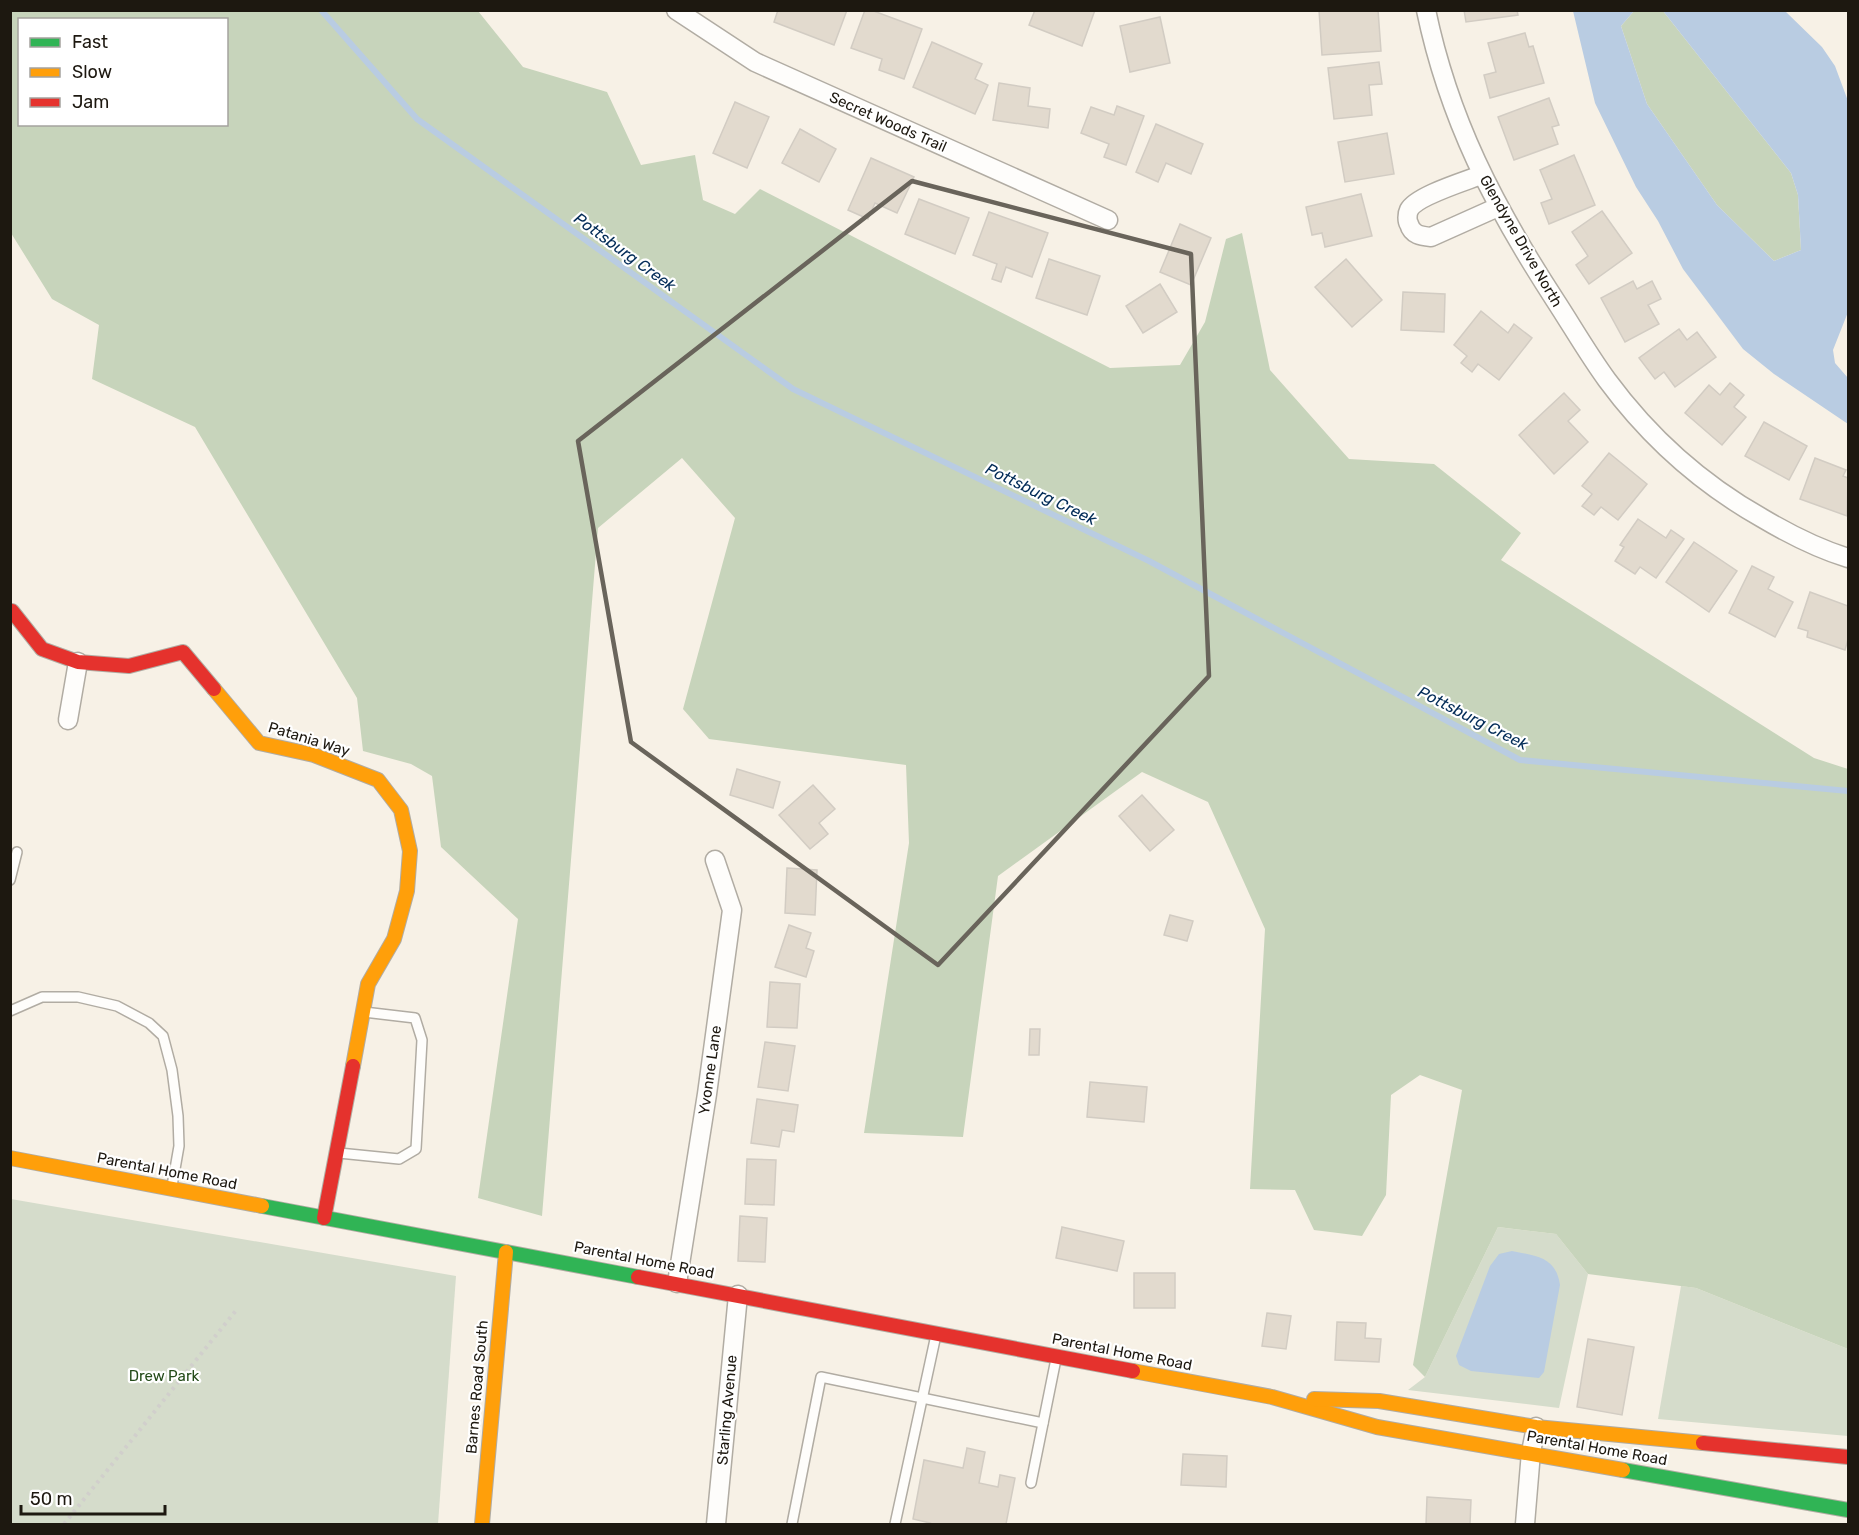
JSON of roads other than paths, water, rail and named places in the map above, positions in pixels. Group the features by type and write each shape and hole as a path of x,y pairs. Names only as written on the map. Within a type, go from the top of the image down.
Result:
{"main road":[{"name":"Patania Way","path":"12,611 42,649 78,662 129,666 183,652 259,743 314,755 378,780 401,810 410,851 407,891 394,939 368,984 324,1218"},
{"name":"Parental Home Road","path":"10,1158 1272,1397 1377,1427 1531,1452 1616,1451 1848,1457"},
{"name":"Barnes Road South","path":"482,1524 506,1252"},
{"name":"Parental Home Road","path":"1272,1397 1378,1401 1536,1427 1616,1451 1848,1510"}],"street":[{"name":"Secret Woods Trail","path":"676,10 755,62 1108,220"},
{"name":"Glendyne Drive North","path":"1426,10 1435,52 1450,99 1481,175 1526,255 1606,379 1660,443 1694,473 1729,499 1785,531 1848,558"},
{"path":"1481,175 1419,201 1409,210 1407,221 1412,232 1420,236 1431,237 1498,207"},
{"path":"68,720 78,662"},
{"name":"Yvonne Lane","path":"677,1283 707,1094 732,910 715,860"},
{"name":"Starling Avenue","path":"716,1524 738,1295"},
{"path":"1525,1524 1531,1452 1536,1427"}],"lane":[{"path":"10,880 17,852"},
{"path":"10,1011 42,997 78,997 117,1006 149,1023 163,1036 172,1070 178,1116 179,1146 171,1189"},
{"path":"337,1153 399,1159 416,1149 422,1040 415,1018 363,1011"},
{"path":"896,1524 936,1333"},
{"path":"1031,1483 1056,1356"},
{"path":"792,1524 821,1377 1043,1423"}],"water":[{"path":"1573,11 1634,11 1621,26 1647,104 1717,205 1774,261 1801,250 1798,195 1791,173 1663,11 1785,11 1822,47 1835,66 1848,101 1848,312 1833,350 1835,363 1848,378 1848,424 1774,374 1743,349 1683,269 1658,221 1636,187 1595,103"},
{"path":"1512,1251 1544,1259 1550,1263 1558,1276 1560,1285 1544,1372 1539,1378 1471,1371 1459,1365 1456,1356 1490,1266 1499,1254"}],"waterway":[{"name":"Pottsburg Creek","path":"321,10 417,119 793,389 1149,561 1520,760 1848,791"}],"park label":[{"name":"Drew Park","path":"164,1376"}]}
